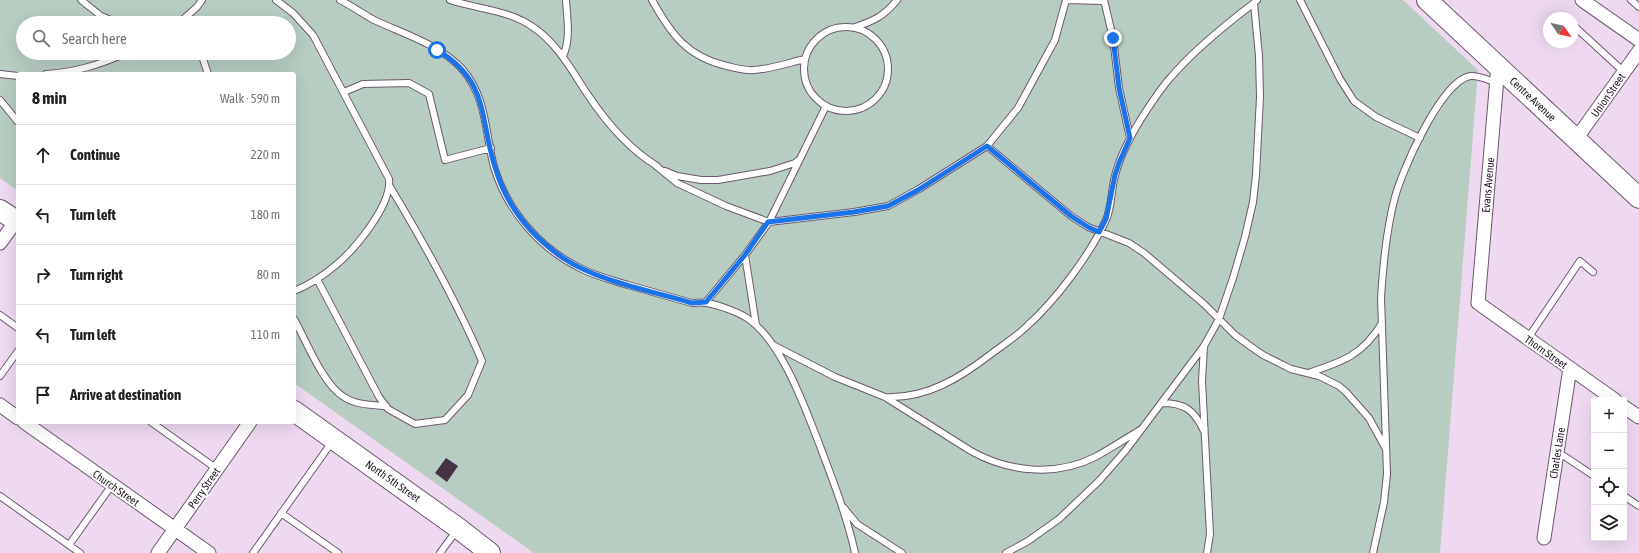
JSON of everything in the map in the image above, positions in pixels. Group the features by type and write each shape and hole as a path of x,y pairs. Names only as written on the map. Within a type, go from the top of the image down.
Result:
{"main road":[{"name":"Centre Avenue","path":"1427,0 1498,74 1576,139 1639,198"},
{"name":"North 5th Street","path":"296,412 458,528 490,553"}],"street":[{"path":"1582,0 1639,40"},
{"name":"Union Street","path":"1576,139 1639,51"},
{"name":"Evans Avenue","path":"1478,303 1498,74"},
{"path":"0,243 11,218"},
{"name":"Thorn Street","path":"1478,303 1611,397"},
{"name":"Charles Lane","path":"1544,538 1570,368"},
{"path":"0,405 16,417"},
{"path":"1627,408 1639,417"},
{"name":"Church Street","path":"27,424 208,553"},
{"name":"Perry Street","path":"158,553 249,424"}],"lane":[{"path":"81,0 101,16"},
{"path":"188,16 202,0"},
{"path":"276,0 296,16"},
{"path":"340,0 369,17 437,50 461,69 467,76 480,100 498,178 509,200 523,222 555,252 580,268 600,277 692,303 706,302 746,317 756,325 772,344 785,366 812,423 841,505 855,553"},
{"path":"450,0 505,14 525,22 542,34 563,56 589,96 629,146 678,183 726,206 768,222 854,212 888,206 918,190 987,146 1022,101 1055,40 1067,0 1104,0 1113,38 1119,88 1130,138"},
{"path":"563,56 567,46 568,35 566,0"},
{"path":"652,0 671,32 686,48 703,59 743,70 754,70 778,66 805,59"},
{"path":"855,27 869,33 880,43 884,50 889,71 885,85 877,98 865,107 854,111 839,111 826,106 814,97 808,88 804,74 805,59 811,46 821,35 841,27 855,27 872,22 879,18 897,0"},
{"path":"1300,0 1342,83 1354,101 1376,117 1420,138"},
{"path":"1631,0 1639,7"},
{"path":"885,397 910,395 932,390 947,384 974,367 1027,327 1053,299 1081,262 1099,232 1106,219 1115,175 1130,138 1171,77 1211,38 1256,1"},
{"path":"1006,553 1046,529 1099,482 1143,428 1204,346 1219,319 1245,237 1253,202 1260,97 1256,1"},
{"path":"296,16 313,35 389,179 389,186 380,209 360,239 335,266 317,279 296,290"},
{"path":"1579,31 1624,72"},
{"path":"71,72 82,70 108,60"},
{"path":"203,60 207,72"},
{"path":"0,74 16,76"},
{"path":"1373,553 1385,495 1387,451 1382,323 1382,276 1391,211 1402,176 1432,114 1441,101 1458,83 1470,76 1478,77 1498,74"},
{"path":"344,92 363,84 409,83 430,94 445,160 491,148"},
{"path":"0,100 16,120"},
{"path":"706,302 745,255 768,222 826,106"},
{"path":"987,146 1071,216 1088,227 1129,243 1144,253 1204,304 1235,335 1263,355 1291,369 1327,379 1346,392 1369,418 1387,451"},
{"path":"655,165 676,176 701,180 718,180 770,171 795,163 799,160"},
{"path":"317,279 357,356 379,396 388,409 414,424 445,420 468,395 482,361 456,303 424,244 389,186"},
{"path":"745,255 756,325"},
{"path":"1528,338 1580,261 1593,272"},
{"path":"0,315 16,327"},
{"path":"296,323 318,365 334,390 345,398 365,405 386,406"},
{"path":"1307,374 1337,363 1360,350 1374,337 1382,323"},
{"path":"772,344 835,377 885,397 984,458 1016,468 1048,469 1070,467 1094,458 1143,428"},
{"path":"1204,346 1202,381 1210,534 1207,553"},
{"path":"0,376 16,354"},
{"path":"1162,403 1174,403 1189,410 1198,420 1205,434"},
{"path":"154,424 217,469"},
{"path":"253,553 334,439"},
{"path":"1564,456 1591,474"},
{"path":"69,545 112,485"},
{"path":"0,496 80,553"},
{"path":"1627,498 1639,506"},
{"path":"841,505 858,524 902,553"},
{"path":"280,513 338,553"},
{"path":"440,553 458,528"}],"green space":[{"path":"0,0 1403,0 1478,70 1440,553 534,553 296,384 296,72 16,72 16,190 0,178"}],"building":[{"path":"446,458 458,466 447,482 435,473"}],"route":[{"path":"437,50 444,54 461,69 476,91 483,108 492,157 498,178 509,200 523,222 532,232 547,246 572,264 600,277 692,303 706,302 745,255 768,222 854,212 888,206 918,190 987,146 1071,216 1099,232 1106,219 1110,205 1110,196 1115,175 1123,151 1130,138 1119,88 1113,38"}]}
